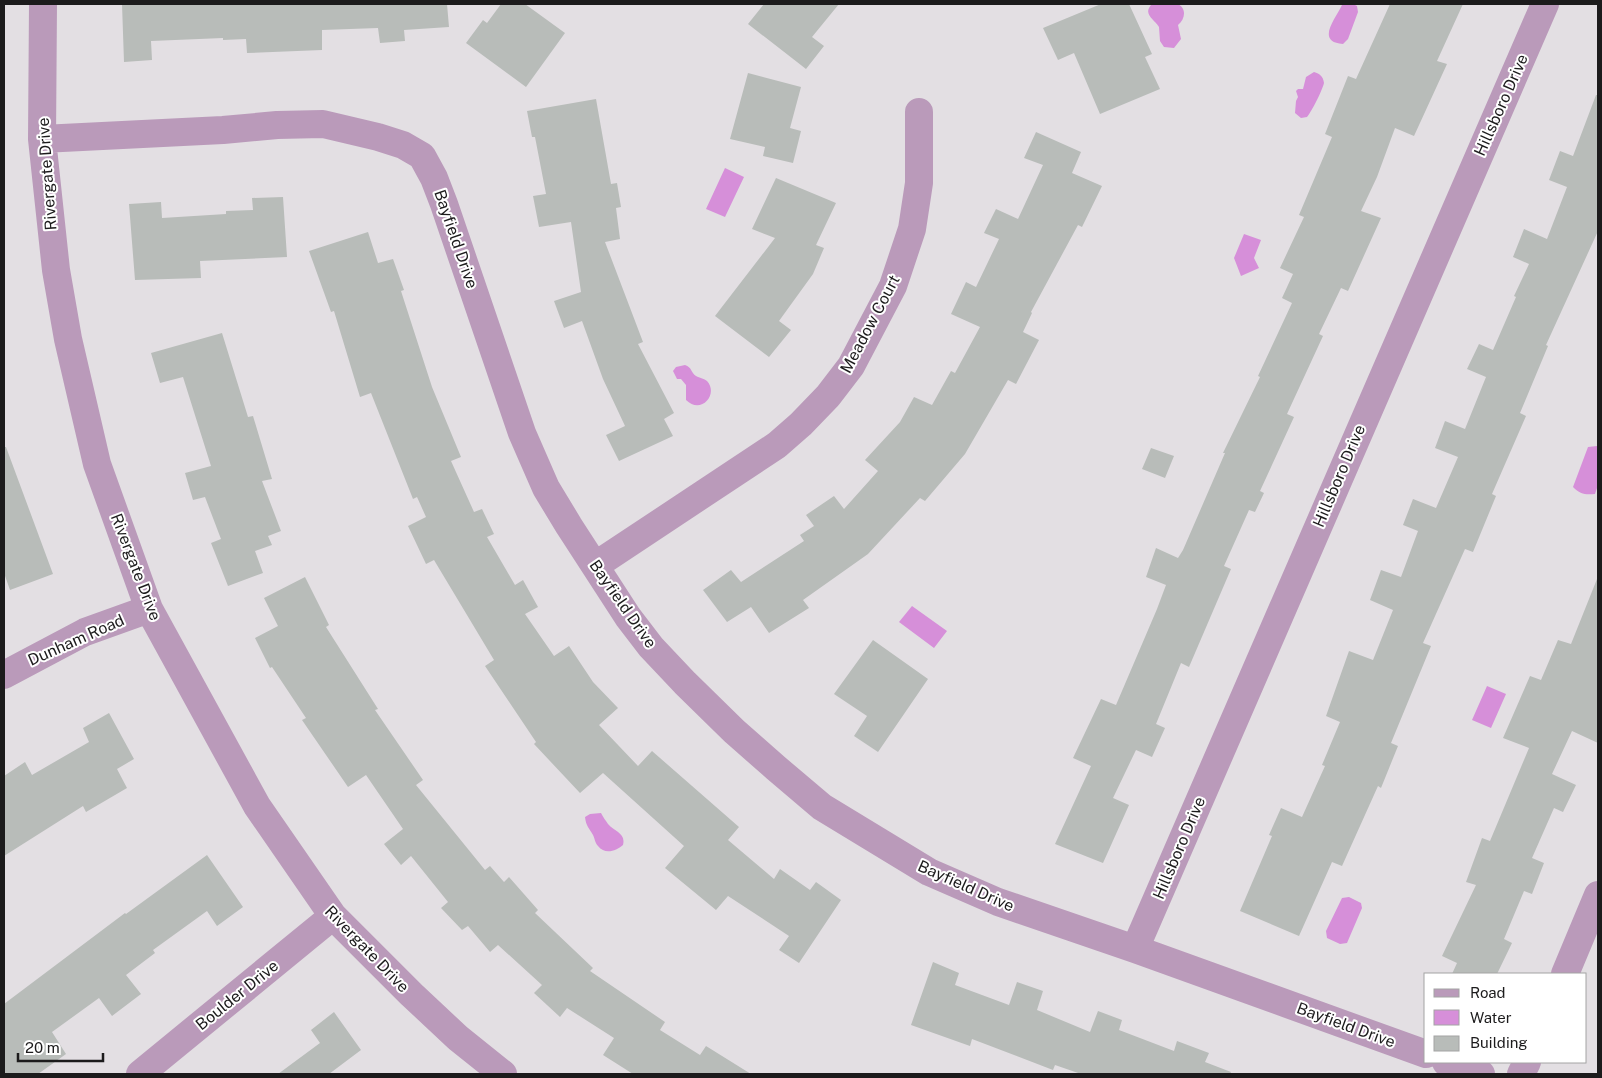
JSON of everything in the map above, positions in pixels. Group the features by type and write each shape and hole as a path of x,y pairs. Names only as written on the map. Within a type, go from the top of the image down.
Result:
{"street":[{"name":"Rivergate Drive","path":"43,4 42,140 56,270 68,339 97,464 149,609 257,806 333,916 458,1038 503,1074"},
{"name":"Hillsboro Drive","path":"1136,949 1545,4"},
{"name":"Meadow Court","path":"596,565 777,446 828,396 851,366 893,286 912,229 919,183 919,112"},
{"name":"Bayfield Drive","path":"42,140 223,130 277,125 323,124 403,145 422,156 434,178 444,204 522,433 546,488 628,617 685,684 734,731 822,807 929,872 998,902 1136,949 1424,1053"},
{"name":"Dunham Road","path":"4,675 85,632 149,609"},
{"path":"1564,973 1598,895"},
{"name":"Boulder Drive","path":"140,1074 333,916"},
{"path":"1449,1063 1481,1074"}],"water":[{"path":"1152,4 1178,4 1184,11 1178,25 1181,39 1174,48 1164,47 1160,41 1159,27 1148,11"},
{"path":"1344,4 1357,6 1358,12 1348,39 1343,44 1330,39 1329,34 1332,23"},
{"path":"1314,72 1321,76 1324,83 1309,114 1307,117 1301,118 1295,113 1298,97 1296,91 1303,89 1306,77"},
{"path":"725,168 744,177 725,217 706,209"},
{"path":"1244,234 1261,240 1254,258 1259,268 1241,276 1234,258"},
{"path":"685,365 696,376 707,381 710,386 710,397 702,404 692,404 686,400 686,385 681,379 677,379 673,371 676,367"},
{"path":"1597,446 1598,485 1595,494 1583,494 1573,487 1588,447"},
{"path":"912,606 947,631 934,648 899,622"},
{"path":"1487,686 1506,694 1491,728 1472,720"},
{"path":"601,813 608,824 623,838 623,845 617,849 607,851 601,849 586,823 585,817 590,814"},
{"path":"1349,897 1361,903 1362,908 1347,943 1340,944 1327,938 1326,931 1342,898"}],"building":[{"path":"122,4 447,4 449,27 404,30 405,41 380,43 378,28 322,30 322,50 247,53 246,39 151,41 152,60 124,62"},
{"path":"501,4 525,4 565,33 526,87 466,43 483,20 487,23"},
{"path":"764,4 839,4 812,37 824,46 806,69 748,24"},
{"path":"1101,4 1129,4 1152,54 1145,57 1160,89 1100,114 1074,53 1058,60 1043,28"},
{"path":"1390,4 1463,4 1437,61 1447,64 1414,136 1395,128 1377,177 1361,211 1381,218 1348,291 1341,288 1319,334 1323,336 1287,414 1294,417 1260,491 1264,493 1255,512 1249,510 1224,566 1231,569 1189,667 1181,663 1156,724 1165,728 1152,757 1136,750 1113,798 1129,805 1103,863 1055,844 1091,766 1073,758 1101,699 1116,705 1157,609 1166,585 1146,577 1156,548 1178,558 1183,550 1225,453 1223,453 1260,377 1258,376 1292,303 1282,298 1293,274 1280,268 1304,217 1299,215 1332,137 1325,134 1348,76 1356,79"},
{"path":"748,73 801,87 790,128 801,131 793,163 763,156 765,147 730,139"},
{"path":"1596,95 1598,95 1598,231 1546,345 1548,346 1520,413 1526,416 1492,494 1496,496 1473,552 1465,549 1423,643 1431,646 1391,743 1398,746 1381,788 1378,786 1342,866 1332,862 1299,936 1240,911 1272,836 1269,835 1281,808 1302,817 1325,766 1322,765 1340,722 1326,716 1349,651 1373,660 1393,610 1370,600 1381,570 1401,577 1418,531 1403,525 1413,499 1436,508 1458,457 1435,448 1445,421 1465,429 1486,377 1467,369 1479,344 1493,350 1516,297 1514,296 1529,264 1513,257 1524,229 1547,239 1567,187 1549,180 1560,151 1573,156"},
{"path":"596,99 611,184 617,183 621,207 616,208 620,239 605,242 643,342 638,344 674,413 664,419 673,436 619,461 606,435 625,426 603,379 582,321 564,328 554,301 581,292 571,222 539,227 533,196 546,194 535,137 532,137 527,111"},
{"path":"1036,132 1081,152 1072,173 1102,186 1082,227 1078,225 1031,312 1023,332 1039,340 1016,384 1008,380 965,454 925,501 920,498 868,554 803,600 809,608 769,633 751,607 727,622 703,590 731,570 741,582 804,541 800,535 814,526 806,515 834,496 844,509 878,471 865,460 900,422 914,397 932,405 951,371 955,373 980,327 951,314 966,282 976,287 999,239 984,233 996,209 1018,219 1043,165 1024,158"},
{"path":"776,178 836,203 816,245 824,248 813,274 779,321 791,330 769,357 715,316 775,238 752,229"},
{"path":"283,197 287,257 200,261 201,278 135,280 129,204 161,202 162,218 226,214 226,211 253,210 252,198"},
{"path":"368,232 378,263 393,259 404,290 401,291 432,387 461,457 451,461 474,512 482,509 494,534 487,537 515,585 523,580 538,607 525,614 554,656 569,646 593,682 618,708 599,725 638,766 652,751 739,827 728,840 774,879 780,869 810,890 816,882 841,900 799,963 779,950 789,936 728,896 716,910 665,868 684,846 603,773 580,793 534,744 536,742 485,666 494,660 434,560 426,564 408,526 426,517 417,497 413,499 371,393 360,397 334,311 331,312 309,251"},
{"path":"222,333 248,417 253,416 272,479 262,481 281,531 268,536 272,545 255,551 263,573 228,586 211,543 221,539 205,497 193,500 185,473 211,466 183,377 160,383 151,353"},
{"path":"4,447 6,447 53,574 10,590 4,573"},
{"path":"1151,448 1174,456 1165,478 1142,469"},
{"path":"305,577 329,625 326,627 378,709 375,710 423,780 416,785 485,870 490,866 504,882 509,877 538,910 535,913 593,968 590,971 665,1022 660,1030 700,1055 706,1046 751,1074 633,1074 603,1055 614,1038 567,1008 560,1017 534,993 542,985 498,945 490,952 468,926 462,930 441,908 448,902 411,856 401,865 384,844 403,829 366,775 348,787 302,720 306,718 272,667 270,668 255,638 278,626 264,598"},
{"path":"1597,579 1598,743 1572,731 1552,774 1576,785 1563,812 1554,808 1532,858 1544,863 1532,894 1524,891 1504,939 1512,943 1497,973 1452,973 1457,963 1442,956 1476,885 1466,882 1482,838 1490,841 1529,748 1503,738 1530,676 1541,680 1558,640 1571,644"},
{"path":"873,640 928,679 878,752 854,736 867,716 834,694"},
{"path":"109,713 134,759 117,769 127,788 86,812 83,806 4,856 4,776 25,762 32,775 89,742 83,728"},
{"path":"207,855 243,907 217,926 207,911 153,950 155,953 126,975 141,994 112,1016 99,998 52,1032 66,1054 38,1074 4,1074 4,1004 125,913"},
{"path":"933,962 959,973 955,985 1009,1005 1017,982 1043,991 1037,1010 1090,1032 1098,1011 1122,1020 1119,1030 1174,1051 1177,1041 1209,1053 1205,1062 1231,1072 1230,1074 1081,1074 1055,1065 1053,1070 972,1039 970,1046 911,1025"},
{"path":"334,1012 361,1050 329,1074 278,1074 320,1043 311,1030"}]}
